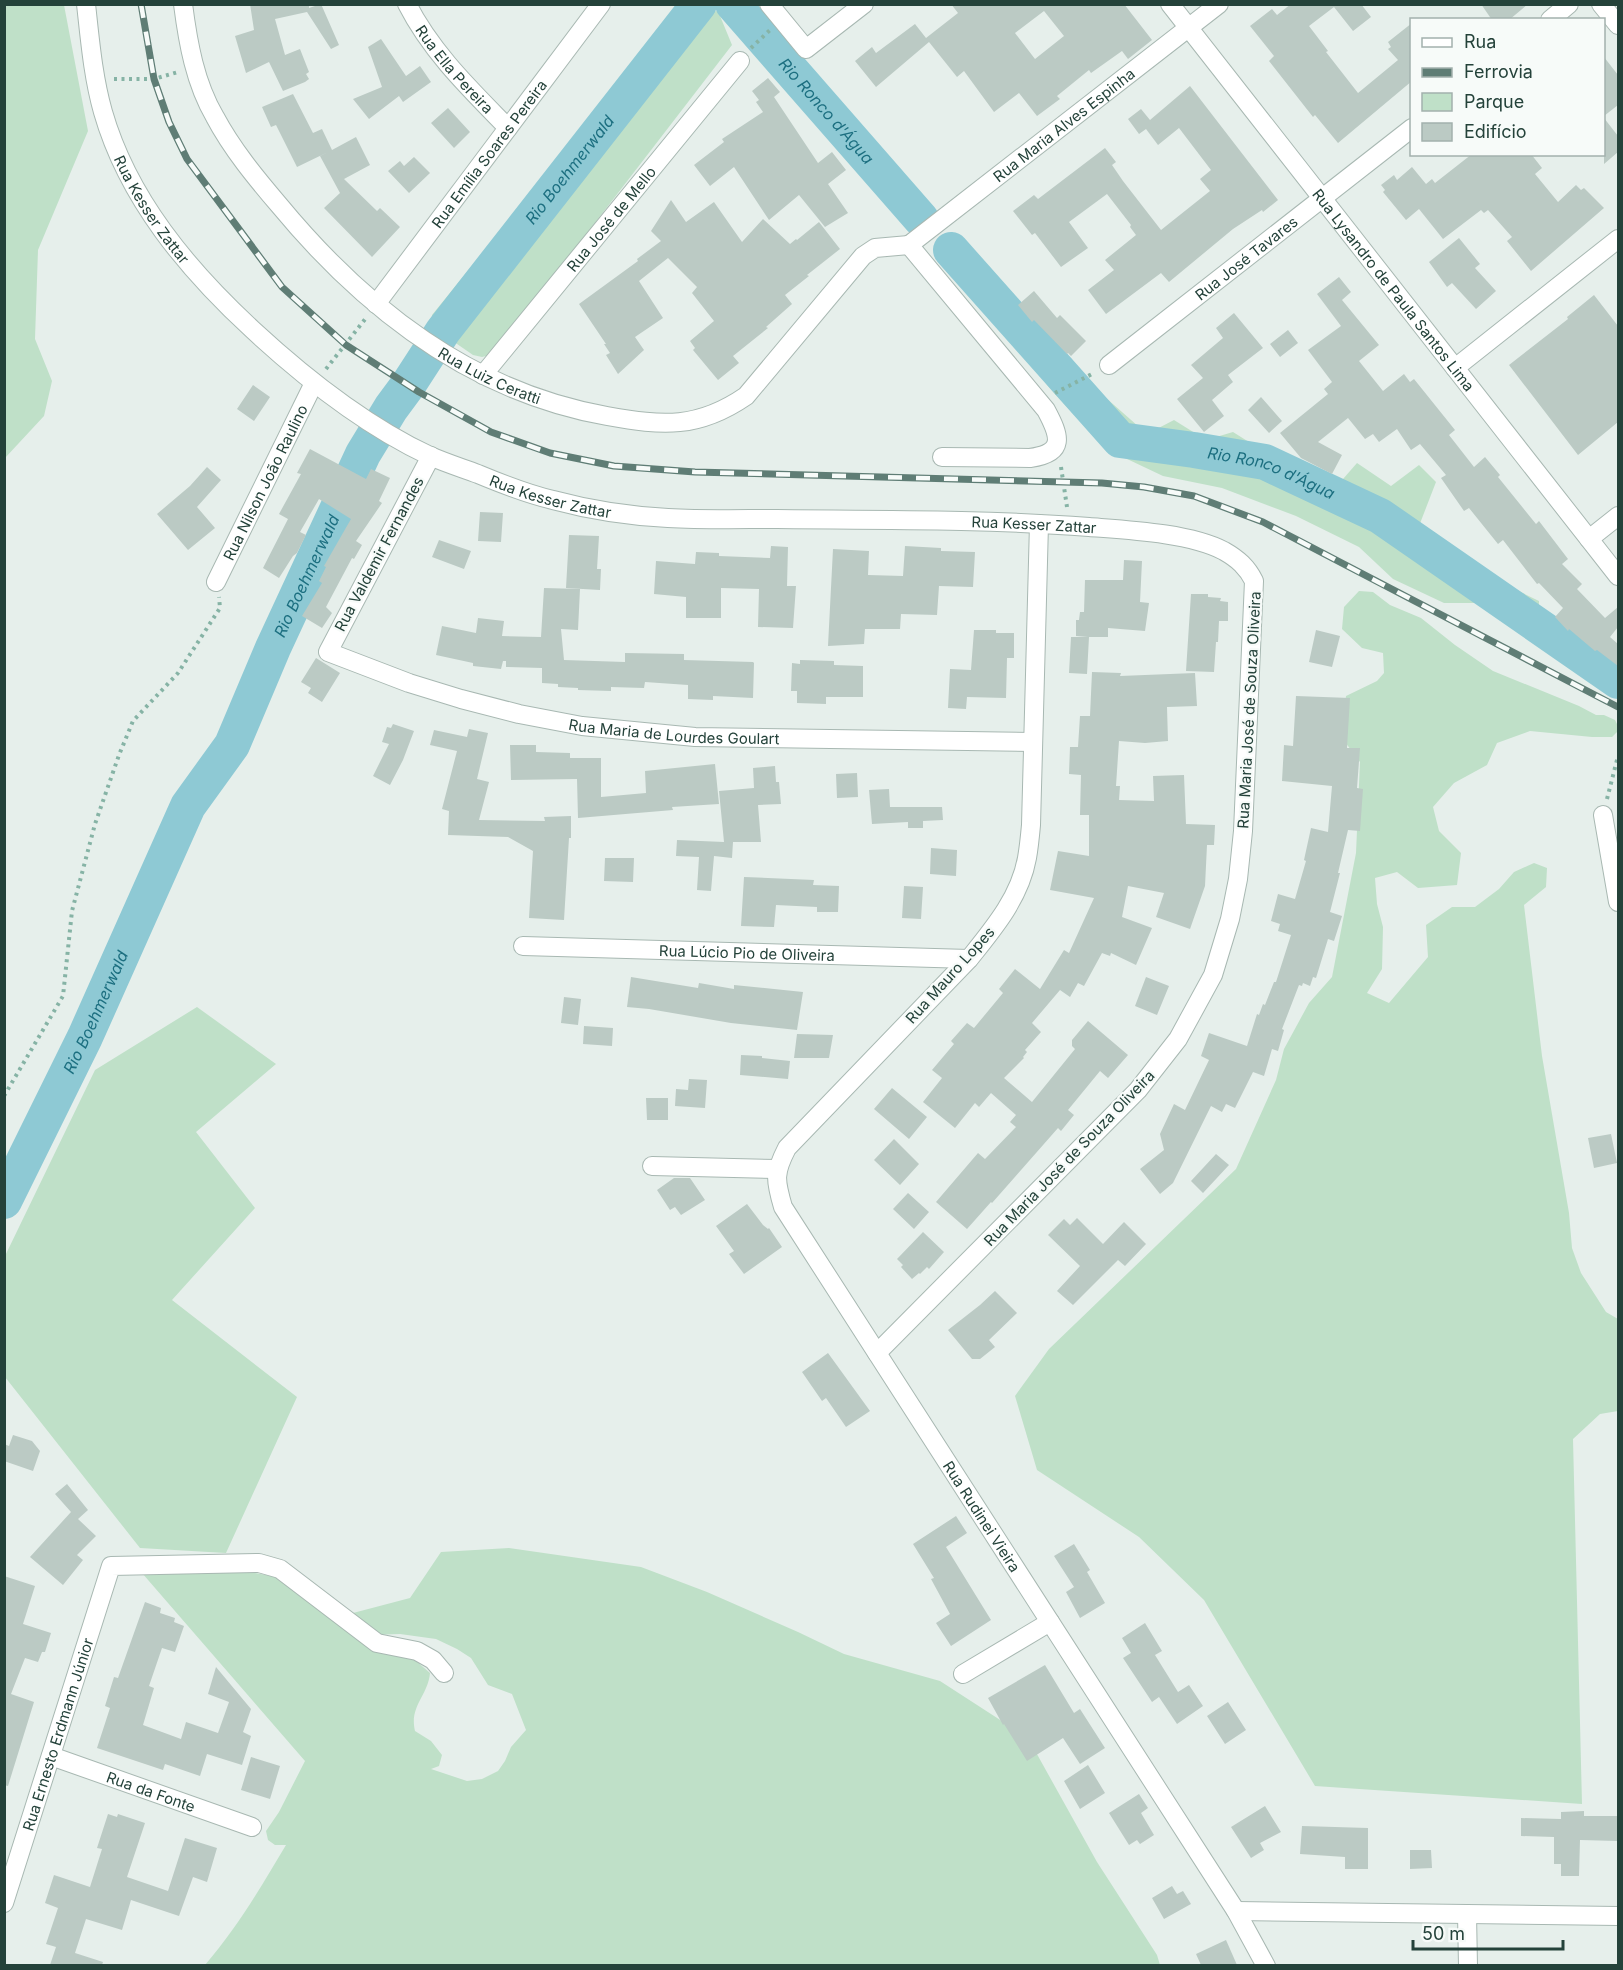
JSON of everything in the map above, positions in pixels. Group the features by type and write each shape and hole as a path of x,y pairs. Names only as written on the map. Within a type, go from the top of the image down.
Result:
{"street":[{"name":"Rua Kesser Zattar","path":"86,4 101,108 119,158 130,182 186,261 251,329 314,383 387,433 431,456 503,484 553,500 627,514 668,518 916,520 1039,524 1124,530 1180,537 1222,550 1246,566 1254,581"},
{"name":"Rua Luiz Ceratti","path":"183,4 195,67 202,92 214,117 260,183 320,252 376,304 442,354 483,375 543,400 595,414 649,422 682,423 726,409 746,396 863,256 875,248 909,245"},
{"name":"Rua Ella Pereira","path":"407,4 439,54 508,128"},
{"name":"Rua Emília Soares Pereira","path":"376,304 601,4"},
{"path":"769,4 806,49 864,4"},
{"name":"Rua Lysandro de Paula Santos Lima","path":"1170,4 1618,576"},
{"name":"Rua Maria Alves Espinha","path":"909,245 1219,4"},
{"path":"1552,18 1569,4"},
{"path":"1601,4 1618,25"},
{"name":"Rua José de Mello","path":"483,375 740,61"},
{"name":"Rua José Tavares","path":"1109,365 1410,130"},
{"path":"1455,368 1618,239"},
{"path":"909,245 1046,410 1053,423 1056,436 1056,447 1051,454 1030,458 942,457"},
{"name":"Rua Nilson João Raulino","path":"216,582 314,383"},
{"name":"Rua Valdemir Fernandes","path":"328,652 431,456"},
{"path":"1590,539 1618,516"},
{"name":"Rua Mauro Lopes","path":"777,1169 787,1148 969,959 994,928 1021,881 1027,858 1031,825 1039,524"},
{"name":"Rua Maria José de Souza Oliveira","path":"877,1353 1138,1090 1178,1039 1213,975 1230,919 1238,879 1243,831 1254,581"},
{"name":"Rua Maria de Lourdes Goulart","path":"328,652 409,683 451,696 519,714 582,726 695,736 1033,742"},
{"path":"1603,815 1618,902"},
{"name":"Rua Lúcio Pio de Oliveira","path":"523,945 969,959"},
{"path":"652,1166 777,1169"},
{"name":"Rua Rudinei Vieira","path":"777,1169 778,1189 783,1206 1236,1911 1266,1965"},
{"name":"Rua Ernesto Erdmann Júnior","path":"4,1903 111,1566 259,1563 271,1565 377,1643 417,1651 433,1660 444,1673"},
{"path":"963,1674 1050,1622"},
{"name":"Rua da Fonte","path":"51,1756 252,1827"},
{"path":"1236,1911 1618,1916"},
{"path":"1467,1914 1468,1965"}],"path":[{"path":"756,43 776,24"},
{"path":"95,79 154,79 195,67"},
{"path":"314,383 376,304"},
{"path":"1056,392 1080,380"},
{"path":"1056,447 1070,526"},
{"path":"4,1096 63,996 72,911 95,824 133,721 178,673 220,608 216,582"},
{"path":"1603,815 1618,756"}],"green space":[{"path":"5,4 64,5 88,131 38,250 35,339 52,381 44,416 5,458"},
{"path":"718,11 732,45 494,354 482,357 473,355 431,326 432,315 675,16"},
{"path":"972,262 1047,346 1147,434 1174,420 1206,440 1233,432 1297,472 1336,487 1357,463 1391,486 1419,465 1436,482 1419,526 1444,551 1465,554 1480,572 1539,601 1539,616 1515,622 1484,603 1444,603 1393,579 1359,547 1296,516 1222,488 1163,476 1106,449 1054,393 965,287 952,267"},
{"path":"1359,591 1373,592 1390,605 1421,618 1493,671 1596,715 1604,715 1615,720 1618,726 1618,731 1612,737 1530,731 1497,743 1487,765 1454,783 1433,807 1439,831 1461,853 1457,885 1418,888 1397,872 1375,878 1377,904 1383,927 1382,969 1367,993 1389,1003 1428,957 1426,925 1452,907 1475,907 1499,889 1514,872 1534,863 1547,868 1546,887 1524,905 1542,1056 1569,1213 1572,1248 1581,1273 1606,1312 1618,1319 1618,1411 1600,1414 1573,1439 1582,1804 1315,1786 1204,1600 1139,1537 1037,1470 1015,1396 1049,1349 1236,1169 1276,1080 1284,1049 1309,1003 1332,977 1356,853 1360,762 1345,742 1343,722 1346,696 1377,681 1384,673 1383,653 1362,648 1342,629 1344,607"},
{"path":"197,1007 276,1064 196,1132 255,1208 172,1300 297,1397 226,1553 140,1548 5,1377 5,1256 95,1070"},
{"path":"509,1548 641,1567 707,1592 844,1654 940,1681 1028,1738 1097,1862 1157,1955 1160,1965 205,1965 238,1922 286,1845 275,1845 268,1840 266,1831 279,1812 305,1761 142,1573 255,1573 277,1577 297,1590 341,1627 353,1613 410,1598 441,1552","holes":["400,1634 436,1639 471,1658 488,1685 512,1694 526,1730 511,1747 498,1771 482,1779 467,1781 431,1769 439,1766 442,1755 431,1741 415,1731 414,1722 430,1673 415,1660 372,1650 358,1639 368,1635"]}],"building":[{"path":"250,4 309,4 309,8 321,4 339,45 331,49 307,12 275,19 285,55 300,49 309,72 306,74 309,79 305,82 283,91 269,62 246,73 235,36 254,30"},
{"path":"951,4 1124,4 1152,40 1128,59 1122,51 1091,73 1089,70 1057,96 1060,99 1037,116 1019,93 994,112 964,71 957,77 929,42 876,87 855,61 872,47 876,53 915,24 926,38 958,13","holes":["1044,11 1064,36 1035,59 1015,33"]},
{"path":"1291,4 1361,4 1371,17 1353,31 1334,7 1309,26 1358,93 1398,60 1388,49 1391,47 1388,42 1410,25 1410,83 1338,143 1315,115 1313,117 1269,61 1274,56 1250,26 1272,9 1277,15"},
{"path":"1481,4 1528,4 1511,18 1491,18"},
{"path":"381,39 406,76 420,66 431,82 403,102 399,96 369,119 353,99 382,87 368,47"},
{"path":"1605,58 1618,75 1618,105 1605,115"},
{"path":"768,78 780,92 774,97 818,163 832,152 846,170 828,184 848,213 825,227 799,195 769,220 734,167 710,186 694,165 724,142 722,139 763,112 756,102 759,100 752,91"},
{"path":"1190,86 1278,200 1263,212 1262,210 1233,229 1169,282 1161,273 1106,314 1088,290 1114,270 1105,260 1136,235 1107,194 1069,222 1088,248 1061,267 1035,233 1032,235 1013,211 1034,195 1038,199 1105,148 1116,162 1112,165 1161,230 1210,191 1200,179 1211,170 1179,128 1158,145 1146,129 1139,134 1128,119 1141,109 1150,120"},
{"path":"293,94 313,133 322,129 332,150 356,137 370,165 344,179 377,211 380,208 400,227 372,257 324,208 340,193 320,156 328,152 297,167 276,125 271,127 262,107"},
{"path":"448,108 470,132 454,148 431,123"},
{"path":"1605,119 1618,136 1618,152 1604,164"},
{"path":"1469,156 1533,156 1542,168 1535,174 1558,202 1576,185 1581,190 1584,188 1604,208 1531,271 1507,241 1512,237 1488,210 1484,213 1481,210 1443,239 1419,209 1406,220 1383,192 1385,190 1381,185 1394,175 1397,180 1412,167 1426,184 1432,179 1435,183"},
{"path":"414,157 430,173 409,193 388,171 400,161 404,166"},
{"path":"671,200 686,222 714,202 742,242 763,219 790,244 819,222 840,249 785,295 792,304 766,327 768,328 733,356 739,363 718,380 693,350 695,348 690,341 714,321 692,293 697,287 668,258 639,281 663,318 635,337 644,350 618,374 606,355 610,353 604,344 606,344 579,304 638,261 637,259 661,241 651,231"},
{"path":"1459,238 1480,264 1475,268 1496,291 1476,309 1452,283 1447,287 1429,262"},
{"path":"1339,277 1351,292 1342,300 1379,345 1359,361 1383,391 1404,374 1410,382 1414,379 1455,430 1449,435 1474,467 1485,457 1536,524 1539,521 1568,559 1562,564 1582,584 1577,589 1605,618 1618,607 1618,627 1610,637 1618,644 1618,666 1597,650 1595,651 1569,629 1568,631 1555,617 1563,608 1539,583 1537,584 1503,540 1498,544 1469,508 1464,511 1441,478 1446,475 1420,444 1411,450 1397,429 1379,442 1373,434 1365,439 1348,418 1318,442 1342,455 1332,474 1301,458 1280,433 1328,394 1324,389 1332,382 1308,350 1341,326 1317,294"},
{"path":"1034,291 1057,318 1060,315 1086,341 1071,356 1034,320 1032,322 1018,305"},
{"path":"1594,295 1618,326 1618,422 1578,455 1509,365 1568,319 1567,317"},
{"path":"1234,313 1263,348 1228,375 1233,382 1212,400 1224,416 1204,432 1177,399 1203,378 1191,365 1223,338 1216,328"},
{"path":"1288,330 1298,343 1280,357 1270,344"},
{"path":"253,385 270,397 254,421 237,409"},
{"path":"1261,397 1282,421 1269,433 1248,410"},
{"path":"310,449 366,479 371,469 390,478 379,501 382,503 356,541 362,545 354,559 352,558 326,607 332,613 322,628 302,616 322,583 319,581 326,567 324,566 351,519 319,499 300,532 306,535 297,553 279,578 263,568 288,519 279,514 301,474 297,473"},
{"path":"207,467 221,480 197,507 215,528 188,550 157,514 190,486"},
{"path":"480,512 503,513 501,542 478,541"},
{"path":"569,535 599,536 597,569 601,569 600,590 566,588"},
{"path":"439,540 471,551 464,569 432,557"},
{"path":"771,546 788,547 787,586 796,586 793,628 758,627 759,589 721,588 721,618 686,618 686,597 654,594 656,561 695,564 696,552 719,553 719,556 770,558"},
{"path":"905,546 941,548 941,551 975,552 973,587 939,586 937,615 901,614 900,629 865,629 864,644 828,646 833,549 869,551 868,575 903,576"},
{"path":"1124,560 1142,561 1140,602 1149,603 1145,631 1108,628 1108,637 1089,637 1087,674 1069,673 1071,637 1088,637 1076,636 1076,620 1079,620 1080,612 1084,612 1085,580 1123,580"},
{"path":"544,588 580,589 578,630 561,629 564,660 625,662 625,653 684,654 684,660 753,662 753,698 713,696 713,700 688,699 688,685 645,682 644,688 611,687 611,691 578,690 578,688 558,687 558,684 542,683 542,668 506,667 506,661 503,661 501,669 473,666 473,663 436,655 442,626 476,633 478,618 504,621 502,636 541,637"},
{"path":"1191,594 1208,594 1208,597 1221,598 1220,601 1228,602 1228,621 1219,621 1214,672 1186,671"},
{"path":"974,630 1014,633 1014,658 1007,658 1006,698 967,697 966,709 948,708 950,669 971,670"},
{"path":"1316,630 1340,636 1332,667 1309,662"},
{"path":"316,658 340,673 322,702 308,693 311,688 301,682"},
{"path":"800,660 834,661 834,665 863,666 863,697 826,697 826,704 797,703 797,691 791,691 792,663 800,664"},
{"path":"1092,672 1121,673 1120,676 1195,673 1197,706 1167,707 1168,741 1145,743 1119,741 1116,786 1120,786 1119,800 1154,801 1153,776 1184,775 1186,824 1215,825 1214,845 1207,845 1205,886 1190,929 1156,917 1164,893 1128,886 1122,917 1152,928 1136,965 1111,953 1110,956 1102,953 1084,986 1078,983 1070,997 1060,990 1032,1023 1041,1032 1025,1050 1027,1052 1024,1058 1004,1078 1032,1102 1075,1049 1072,1046 1072,1040 1088,1021 1128,1055 1108,1078 1100,1071 1068,1110 1074,1115 1061,1131 1058,1128 967,1229 936,1202 978,1153 985,1159 1016,1127 1010,1122 1016,1115 991,1093 979,1107 975,1103 955,1128 923,1102 942,1078 932,1070 954,1044 951,1041 967,1023 974,1028 1003,993 999,989 1015,969 1040,989 1064,950 1069,953 1094,898 1050,890 1058,851 1089,856 1089,815 1080,815 1081,775 1069,774 1070,747 1078,747 1080,716 1090,716"},
{"path":"1296,696 1350,698 1347,748 1360,748 1357,788 1363,789 1360,831 1348,830 1330,912 1342,916 1334,941 1328,939 1316,978 1313,977 1310,986 1303,983 1302,986 1299,985 1282,1029 1284,1030 1278,1051 1272,1049 1264,1076 1253,1072 1235,1108 1226,1104 1222,1112 1211,1106 1173,1183 1160,1194 1140,1169 1164,1150 1160,1134 1174,1104 1185,1110 1209,1060 1201,1056 1209,1033 1247,1046 1257,1014 1259,1015 1263,1004 1265,1005 1274,982 1276,982 1291,935 1278,931 1280,924 1271,921 1278,894 1295,899 1306,861 1304,860 1311,828 1328,832 1332,786 1282,781 1284,745 1293,746"},
{"path":"393,724 414,731 390,785 373,776 389,744 382,742 387,727 391,728"},
{"path":"469,729 488,733 477,779 489,782 479,820 545,821 544,817 571,816 564,920 529,918 533,851 508,837 448,835 449,811 442,809 457,751 430,745 434,730 467,737"},
{"path":"510,745 536,745 536,752 570,753 570,758 601,758 601,797 646,793 645,771 715,764 719,804 578,818 577,779 511,780"},
{"path":"775,766 781,804 758,805 761,842 733,842 732,858 714,856 711,891 697,890 699,857 676,856 677,840 724,842 719,791 754,788 753,768"},
{"path":"857,773 858,797 837,798 836,774"},
{"path":"889,789 890,807 942,807 943,820 923,821 923,828 908,828 908,822 872,824 869,790"},
{"path":"931,848 957,850 956,876 930,874"},
{"path":"605,858 634,858 633,882 604,881"},
{"path":"744,877 814,880 813,885 839,886 838,912 817,912 817,907 776,905 774,927 741,926"},
{"path":"904,886 923,887 921,919 902,918"},
{"path":"631,977 698,988 699,983 734,989 734,985 803,992 797,1030 731,1023 627,1007"},
{"path":"1146,977 1169,986 1157,1015 1135,1006"},
{"path":"564,997 581,999 578,1025 561,1023"},
{"path":"584,1026 613,1028 612,1046 583,1044"},
{"path":"797,1034 833,1035 829,1058 794,1058"},
{"path":"741,1055 790,1061 788,1079 740,1075"},
{"path":"689,1079 707,1080 705,1108 675,1106 676,1089 688,1090"},
{"path":"892,1088 927,1117 909,1139 874,1109"},
{"path":"646,1098 668,1098 668,1120 647,1120"},
{"path":"1611,1134 1617,1163 1594,1168 1588,1138"},
{"path":"894,1139 919,1164 900,1185 874,1160"},
{"path":"1216,1154 1229,1165 1203,1193 1191,1181"},
{"path":"674,1178 690,1178 705,1200 681,1215 675,1207 670,1210 657,1190"},
{"path":"908,1193 929,1212 914,1229 893,1209"},
{"path":"747,1204 763,1225 769,1228 782,1247 744,1274 729,1254 734,1251 716,1226"},
{"path":"1077,1218 1103,1244 1124,1222 1146,1244 1125,1266 1118,1260 1073,1305 1057,1291 1080,1266 1048,1235 1064,1219 1070,1225"},
{"path":"923,1232 944,1252 929,1269 927,1267 912,1279 897,1259"},
{"path":"995,1291 1017,1313 989,1340 995,1347 980,1359 972,1359 948,1330"},
{"path":"828,1353 870,1411 846,1427 826,1398 822,1401 802,1372"},
{"path":"13,1435 32,1441 40,1451 33,1471 4,1461 4,1444 9,1446"},
{"path":"67,1484 88,1510 78,1519 96,1536 77,1555 83,1560 63,1585 30,1557 71,1512 55,1494"},
{"path":"956,1516 967,1533 946,1547 991,1620 951,1646 936,1623 950,1614 931,1579 934,1578 913,1544"},
{"path":"1074,1544 1090,1570 1087,1572 1105,1603 1080,1618 1066,1592 1074,1587 1054,1556"},
{"path":"4,1576 35,1586 23,1624 51,1633 45,1652 42,1652 38,1662 25,1658 11,1694 34,1702 8,1786 4,1785"},
{"path":"145,1602 161,1608 160,1613 175,1618 174,1622 184,1626 175,1652 162,1648 149,1686 154,1688 143,1725 181,1739 186,1722 218,1733 229,1702 208,1694 216,1667 251,1709 243,1732 251,1736 242,1765 207,1754 200,1776 165,1764 163,1770 97,1748 110,1708 105,1706 114,1677 118,1678"},
{"path":"1145,1623 1162,1651 1155,1655 1178,1692 1189,1685 1203,1706 1177,1724 1159,1697 1152,1702 1123,1658 1131,1653 1122,1638"},
{"path":"1045,1665 1074,1713 1080,1709 1105,1748 1080,1764 1063,1738 1027,1761 988,1698"},
{"path":"1228,1702 1246,1730 1225,1744 1207,1716"},
{"path":"251,1757 280,1766 270,1799 241,1790"},
{"path":"1088,1765 1105,1793 1080,1809 1064,1781"},
{"path":"1139,1794 1148,1808 1141,1813 1154,1835 1140,1844 1137,1840 1129,1845 1109,1813"},
{"path":"1265,1806 1281,1832 1260,1843 1264,1850 1251,1858 1231,1827"},
{"path":"1584,1811 1584,1816 1618,1816 1618,1841 1580,1840 1579,1876 1561,1876 1561,1864 1554,1864 1554,1837 1521,1836 1521,1818 1561,1819 1561,1812"},
{"path":"108,1814 117,1817 118,1814 145,1823 127,1877 168,1891 185,1838 217,1848 207,1882 193,1877 179,1916 131,1900 122,1930 86,1919 75,1953 103,1962 102,1965 50,1965 56,1947 46,1944 58,1908 45,1903 54,1875 90,1887 102,1849 97,1848"},
{"path":"1302,1826 1368,1828 1368,1869 1345,1869 1345,1857 1300,1854"},
{"path":"1410,1850 1431,1850 1432,1868 1410,1869"},
{"path":"1172,1886 1177,1894 1183,1891 1191,1904 1164,1919 1152,1898"},
{"path":"1226,1940 1237,1965 1201,1965 1196,1954"}],"waterway":[{"name":"Rio Boehmerwald","path":"4,1201 85,1037 188,806 232,745 273,648 363,454 443,331 699,4"},
{"name":"Rio Ronco d'Água","path":"733,4 921,219"},
{"name":"Rio Ronco d'Água","path":"951,250 1120,440 1265,462 1380,516 1618,681"}],"railway":[{"path":"141,4 154,79 169,122 187,159 282,287 346,345 419,392 491,432 550,453 614,466 695,472 1102,483 1144,487 1194,496 1263,522 1618,707"}]}
